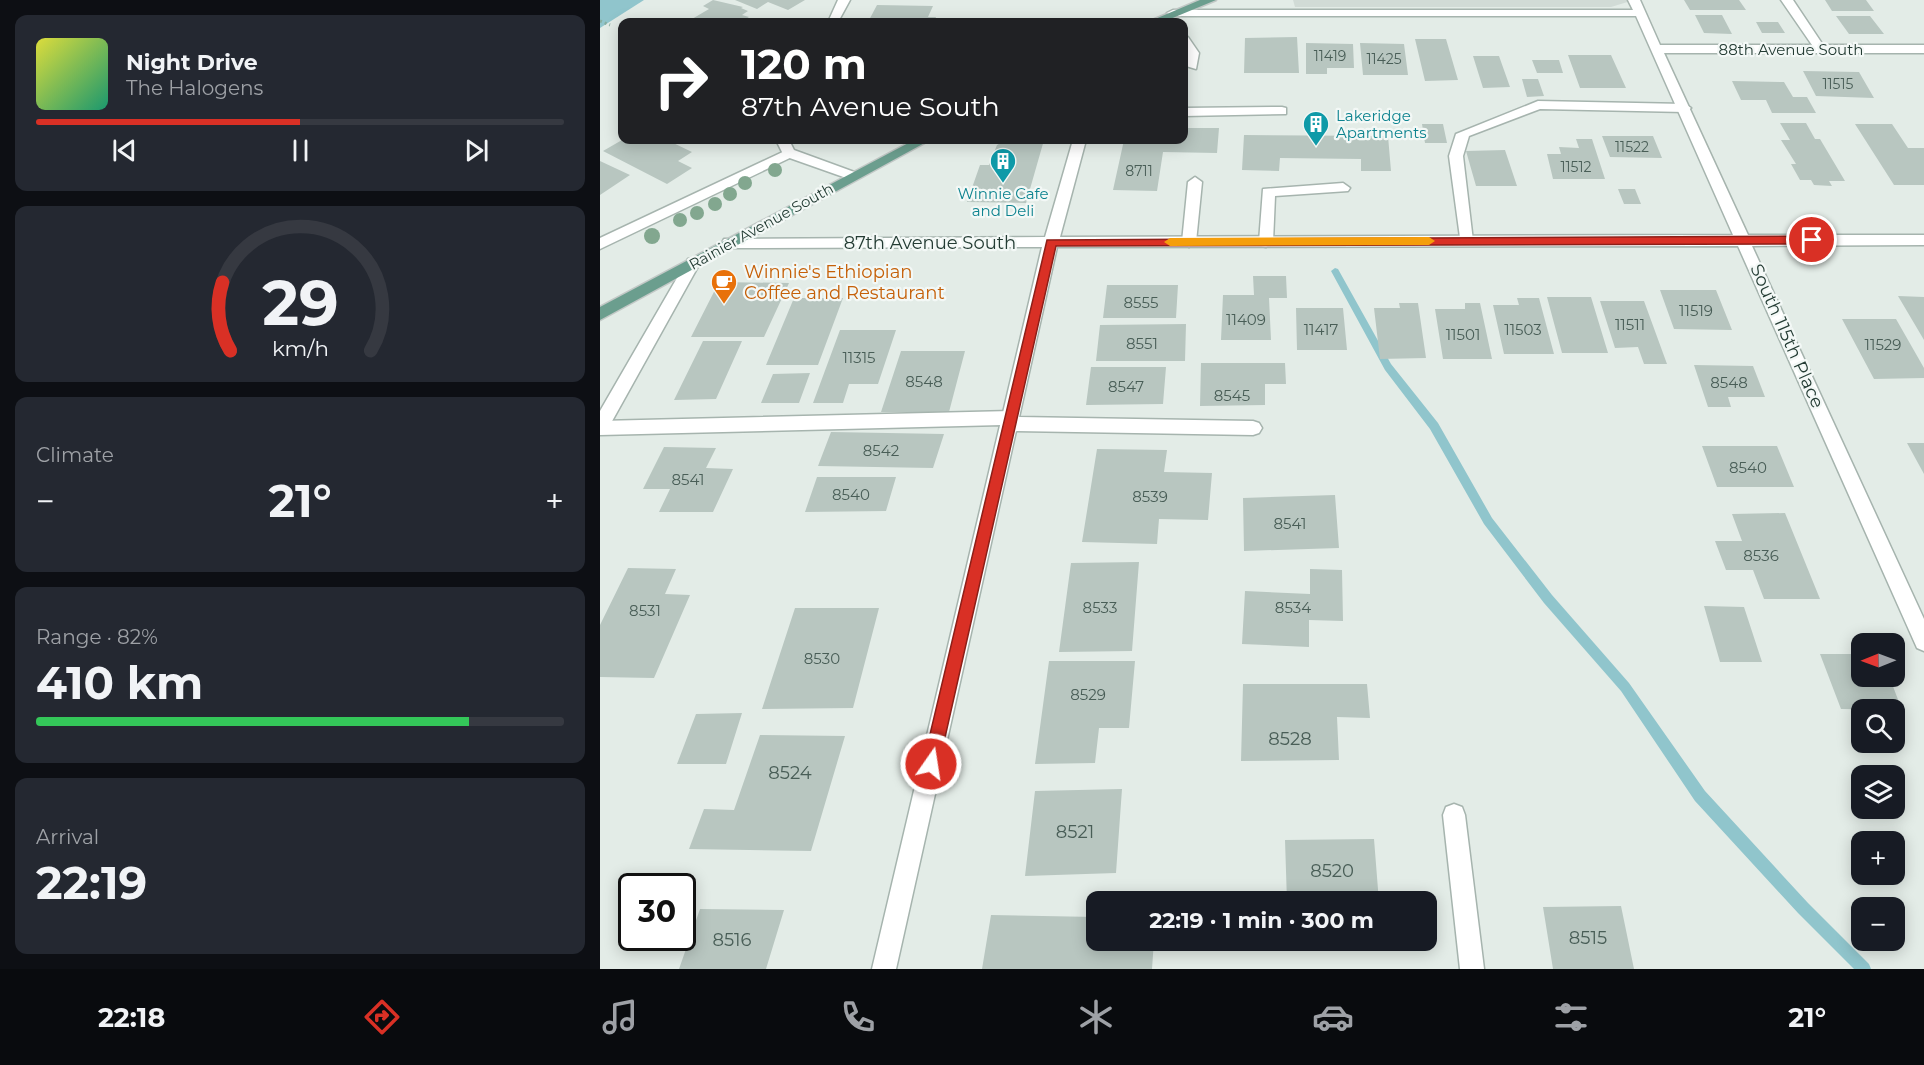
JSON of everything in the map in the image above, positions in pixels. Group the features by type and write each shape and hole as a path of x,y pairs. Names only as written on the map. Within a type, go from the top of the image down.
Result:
{"main road":[{"path":"1166,18 1210,0"},
{"name":"Rainier Avenue South","path":"600,314 852,176 915,144"}],"street":[{"path":"835,18 844,0"},
{"name":"South 115th Place","path":"1634,0 1685,108 1924,641"},
{"path":"1787,0 1820,49"},
{"path":"1173,14 1640,13"},
{"path":"1188,45 1193,53 1192,66"},
{"name":"88th Avenue South","path":"1658,49 1924,48"},
{"path":"1466,241 1456,156 1463,134 1538,105 1685,108"},
{"path":"1188,112 1282,111"},
{"path":"785,144 789,153 852,176"},
{"path":"884,969 1051,242 1078,144"},
{"path":"600,244 789,153"},
{"path":"1190,242 1195,182"},
{"path":"1266,242 1268,192 1343,188"},
{"name":"87th Avenue South","path":"729,243 1924,240"},
{"path":"600,428 693,263"},
{"path":"600,428 1010,421 1253,428"},
{"path":"1454,815 1472,969"}],"path":[{"path":"600,21 610,25"}],"shaded area":[{"path":"1293,0 1634,0 1611,7 1295,7"}],"water":[{"path":"600,0 644,0 600,28"}],"building":[{"path":"713,0 743,7 741,8 748,11 742,15 749,17 694,18 709,9 703,6"},
{"path":"735,0 805,0 788,10 768,2 757,9"},
{"path":"1684,0 1739,0 1746,10 1690,10"},
{"path":"1825,0 1866,0 1874,11 1832,11"},
{"path":"877,5 933,6 928,17 936,17 936,18 870,18"},
{"path":"1695,15 1722,15 1732,34 1704,33"},
{"path":"1836,16 1870,16 1884,34 1849,34"},
{"path":"1756,22 1778,22 1785,33 1762,33"},
{"path":"1297,37 1299,73 1244,73 1245,38"},
{"path":"1415,39 1446,39 1458,80 1425,81"},
{"path":"1306,43 1353,44 1354,68 1327,68 1327,74 1306,74"},
{"path":"1360,43 1404,44 1408,75 1363,75"},
{"path":"1568,55 1611,55 1626,88 1580,88"},
{"path":"1473,56 1499,56 1510,87 1483,88"},
{"path":"1532,60 1559,60 1563,73 1537,73"},
{"path":"1803,71 1859,72 1874,98 1816,96"},
{"path":"1522,79 1538,79 1544,96 1527,97"},
{"path":"1732,81 1784,82 1793,97 1807,97 1816,113 1772,113 1766,100 1741,100"},
{"path":"1780,123 1806,123 1815,139 1820,139 1845,181 1829,181 1832,186 1814,185 1811,180 1800,180 1791,164 1796,164 1781,140 1790,140"},
{"path":"1422,124 1443,124 1447,143 1425,143"},
{"path":"1855,124 1892,124 1908,148 1924,148 1924,185 1894,185"},
{"path":"1188,128 1219,128 1217,153 1163,152 1157,191 1113,190 1123,144 1188,144"},
{"name":"Lakeridge Apartments","path":"1244,135 1388,136 1391,171 1361,171 1361,159 1280,158 1279,171 1242,170"},
{"path":"1602,136 1653,136 1662,158 1610,157"},
{"path":"1576,139 1592,139 1605,179 1553,179 1547,154 1561,154 1559,147 1579,148"},
{"path":"618,142 675,144 692,152 678,161 692,168 667,184 603,151"},
{"name":"Winnie Cafe and Deli","path":"1043,144 1026,203 967,202 980,165 989,165 997,145"},
{"path":"1505,150 1517,186 1476,186 1466,151"},
{"path":"600,161 630,175 600,195"},
{"path":"1618,189 1635,189 1641,204 1624,204"},
{"path":"1253,276 1286,276 1287,298 1269,298 1271,340 1221,340 1223,295 1254,295"},
{"path":"719,282 789,283 764,337 691,337"},
{"path":"1107,285 1178,285 1176,318 1103,318"},
{"path":"1660,290 1716,290 1732,330 1674,329"},
{"path":"1898,296 1924,297 1924,340"},
{"path":"1547,297 1591,297 1608,353 1562,353"},
{"path":"794,298 843,298 818,365 766,365"},
{"path":"1517,298 1539,298 1554,354 1504,354 1493,305 1519,305"},
{"path":"1600,301 1644,301 1667,364 1644,364 1638,347 1615,348"},
{"path":"1399,303 1418,303 1426,358 1380,359 1374,308 1400,308"},
{"path":"1465,303 1480,303 1492,359 1443,359 1435,309 1465,309"},
{"path":"1296,308 1343,308 1347,350 1297,350"},
{"path":"1842,319 1896,319 1924,368 1924,378 1874,379"},
{"path":"1186,324 1185,361 1096,361 1100,325"},
{"path":"840,330 896,330 878,384 849,384 843,403 813,403"},
{"path":"703,341 742,341 716,399 674,400"},
{"path":"901,351 965,351 949,412 881,412"},
{"path":"1201,363 1285,363 1286,384 1265,384 1265,405 1200,406"},
{"path":"1694,365 1753,366 1765,397 1728,397 1731,407 1708,407"},
{"path":"1091,367 1166,367 1163,404 1086,405"},
{"path":"810,373 799,403 761,403 773,374"},
{"path":"831,432 944,434 933,468 818,466"},
{"path":"1907,443 1924,443 1924,474"},
{"path":"1702,446 1777,446 1794,487 1717,487"},
{"path":"664,447 716,448 706,468 733,469 713,512 659,512 670,489 643,489"},
{"path":"1097,449 1167,450 1164,472 1212,473 1208,520 1159,519 1157,544 1082,542"},
{"path":"817,477 896,477 886,511 805,512"},
{"path":"1335,495 1339,548 1244,551 1243,498"},
{"path":"1785,513 1820,599 1764,599 1753,570 1726,570 1715,541 1742,541 1732,514"},
{"path":"1139,562 1132,651 1059,652 1071,563"},
{"path":"628,568 676,569 665,594 690,595 654,678 600,677 600,625"},
{"path":"1310,569 1342,570 1343,621 1309,620 1309,647 1242,644 1245,591 1310,594"},
{"path":"1704,606 1744,607 1762,662 1720,662"},
{"path":"795,608 879,608 853,708 762,709"},
{"path":"1820,654 1851,654 1851,687 1893,687 1898,699 1851,699 1851,709 1841,709"},
{"path":"1049,661 1135,661 1129,728 1099,728 1095,763 1035,764"},
{"path":"1243,684 1367,684 1370,718 1337,717 1339,760 1241,761"},
{"path":"742,713 726,764 677,764 696,714"},
{"path":"760,735 845,736 811,851 689,849 704,809 734,810"},
{"path":"1122,789 1116,873 1025,876 1035,791"},
{"path":"1374,839 1378,891 1287,891 1285,840"},
{"path":"1621,906 1634,969 1553,969 1543,907"},
{"path":"700,909 784,910 766,969 679,969 685,951 696,951 696,920"},
{"path":"991,915 1086,917 1086,951 1153,951 1152,969 982,969"}],"waterway":[{"path":"1335,271 1388,367 1434,426 1488,521 1548,599 1625,687 1700,796 1803,908 1864,969"}],"slow traffic":[{"path":"1170,242 1429,241"}],"place":[{"name":"Lakeridge Apartments","path":"1316,147"},
{"name":"Winnie Cafe and Deli","path":"1003,184"},
{"name":"Winnie's Ethiopian Coffee and Restaurant","path":"724,305"}],"route":[{"path":"931,764 1051,242 1812,240"}]}
